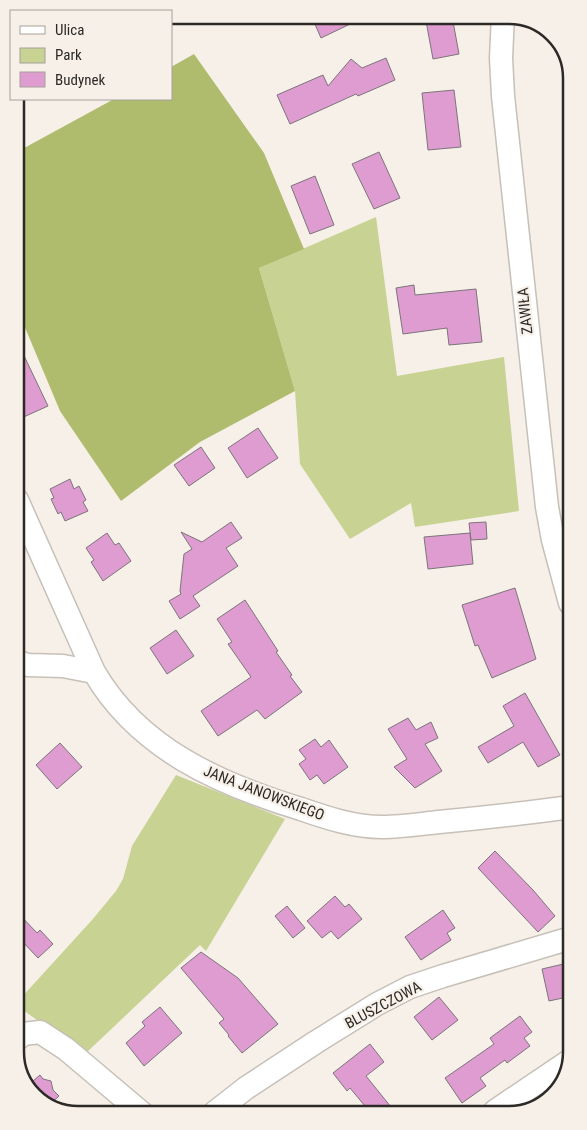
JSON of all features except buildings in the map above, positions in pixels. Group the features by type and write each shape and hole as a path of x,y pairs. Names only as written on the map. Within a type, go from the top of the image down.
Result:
{"street":[{"name":"ZAWIŁA","path":"503,24 501,58 503,96 545,487 553,540 563,577"},
{"name":"JANA JANOWSKIEGO","path":"24,516 94,672 106,692 128,718 179,759 219,779 284,804 340,822 381,827 563,809"},
{"path":"24,664 63,666 94,672"},
{"name":"BLUSZCZOWA","path":"223,1106 246,1088 316,1042 377,1004 410,987 563,940"},
{"path":"24,1034 40,1032 66,1049 134,1106"},
{"path":"501,1106 561,1067"}],"green space":[{"path":"194,54 264,153 304,249 259,268 295,391 200,442 121,501 60,411 24,325 24,148 112,100 172,100 172,66"},
{"path":"376,217 397,376 504,357 519,511 415,527 411,503 350,539 300,464 295,391 259,268"},
{"path":"176,775 285,819 206,951 200,945 85,1054 24,1011 24,995 116,891 123,879 132,846"}]}
